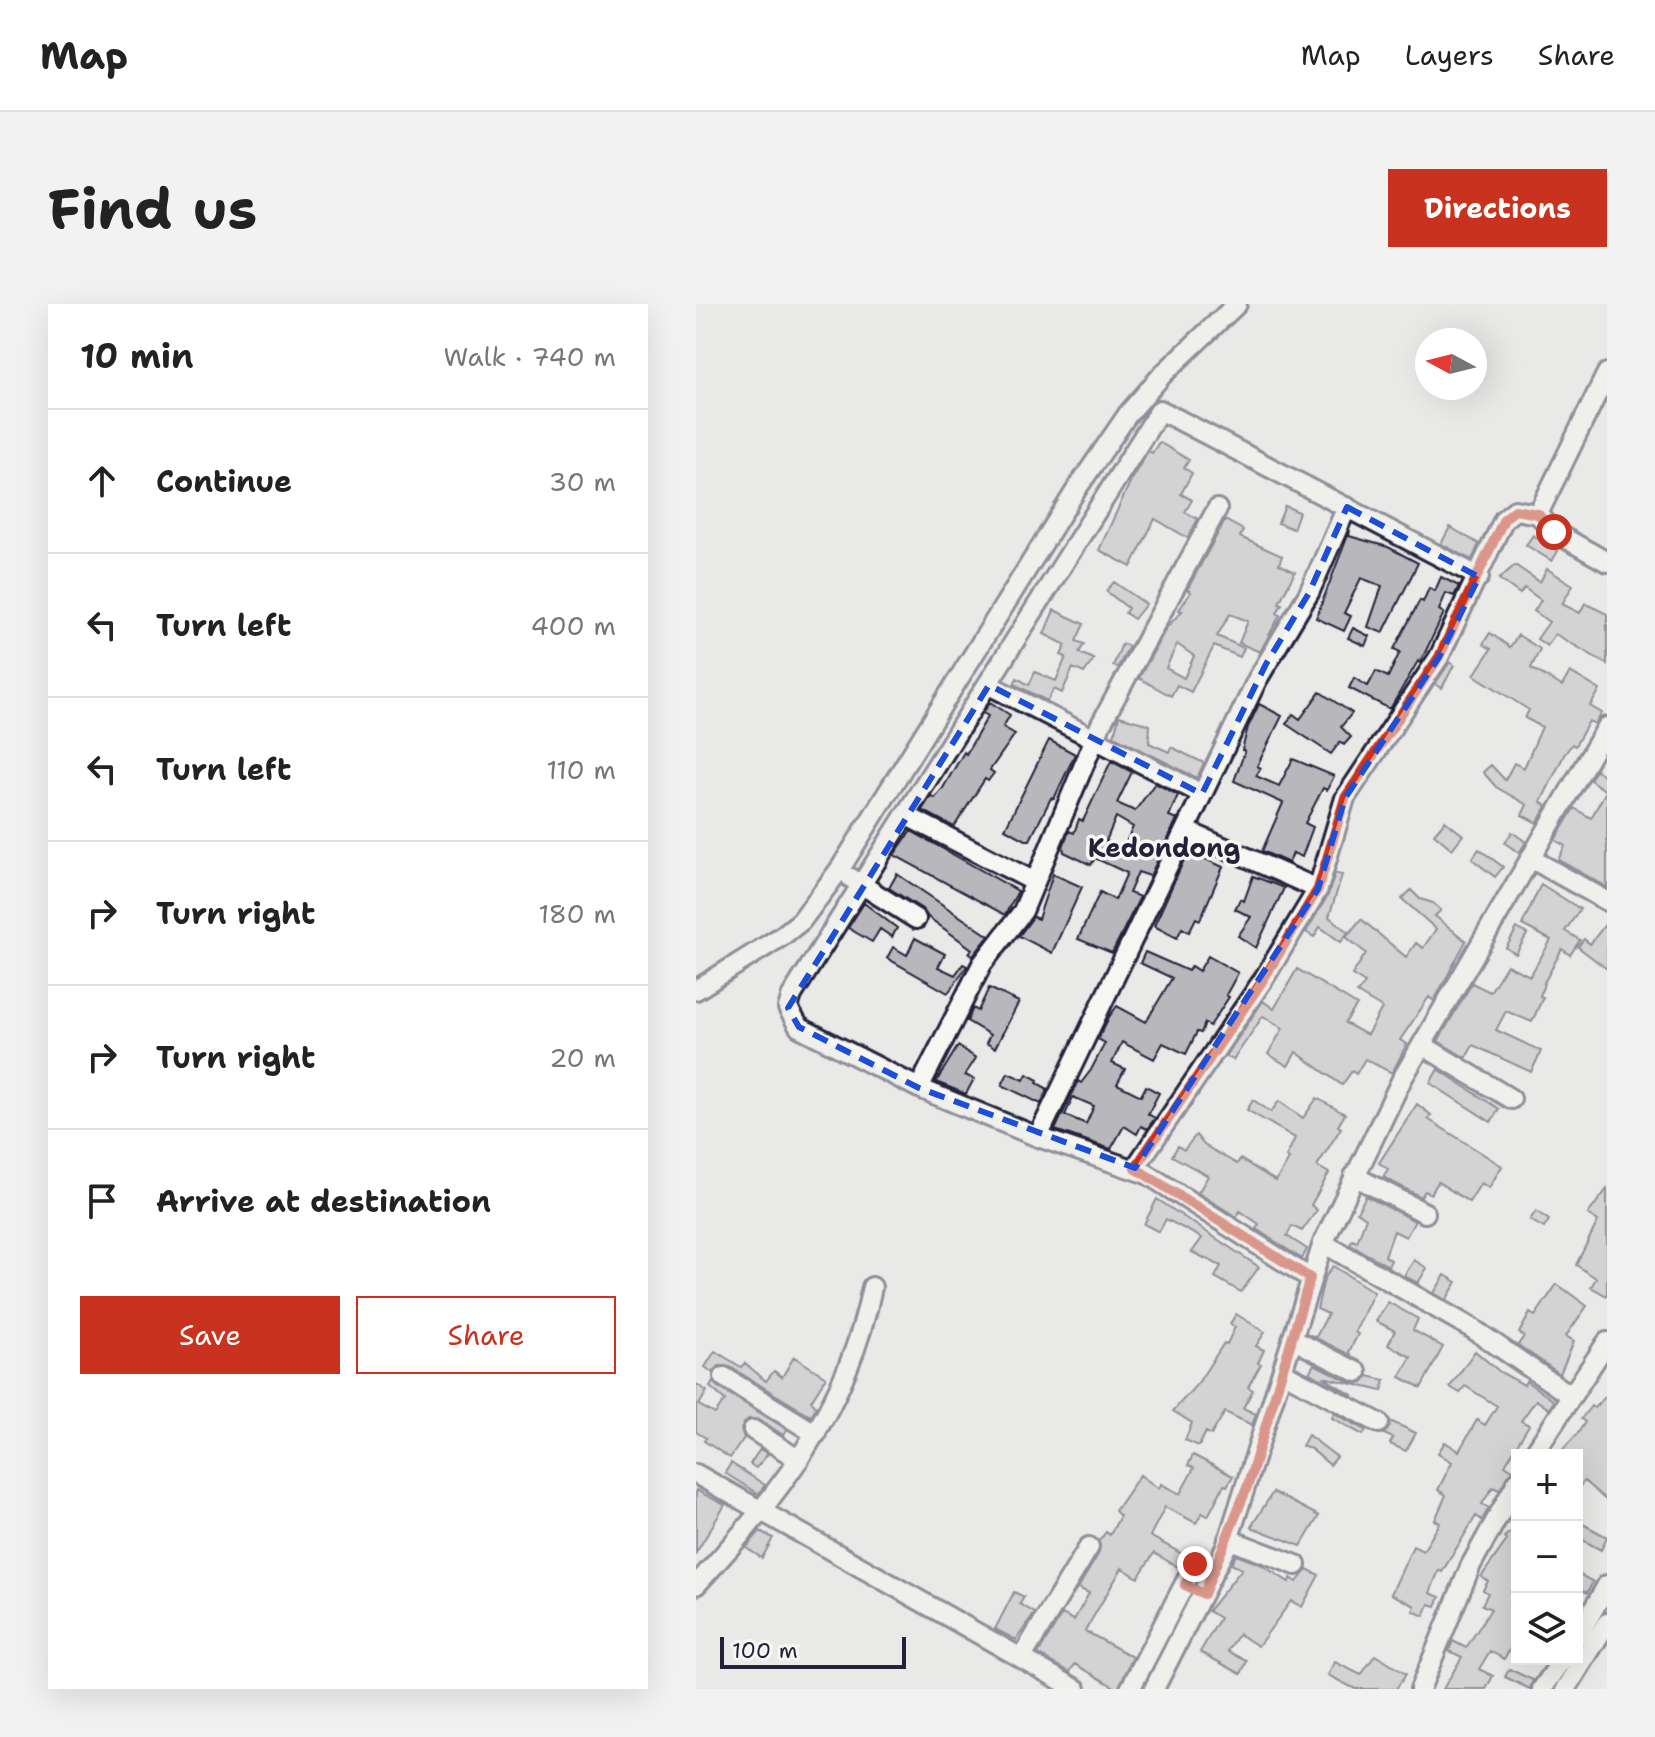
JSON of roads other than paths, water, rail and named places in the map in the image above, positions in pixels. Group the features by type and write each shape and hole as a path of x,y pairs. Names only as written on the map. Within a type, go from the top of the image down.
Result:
{"street":[{"path":"696,990 801,921 840,869 1078,487 1142,397 1237,304"},
{"path":"1135,1168 1263,980 1318,889 1345,798 1439,657 1504,519 1528,512 1607,373"},
{"path":"1142,397 1160,410 1479,577"},
{"path":"1160,410 860,885 792,995 788,1008 799,1027 919,1088 1038,1137 1135,1168 1310,1278"},
{"path":"1038,1137 1090,1023 1187,831 1202,794 1266,664 1309,593 1347,507"},
{"path":"919,1088 975,975 996,941 1023,911 1059,820 1112,702 1217,509"},
{"path":"1528,512 1554,532 1607,562"},
{"path":"989,685 1202,794"},
{"path":"1154,1689 1204,1594 1228,1539 1310,1278 1354,1176 1422,1045 1607,727"},
{"path":"905,815 1035,882"},
{"path":"1187,831 1318,889"},
{"path":"1530,858 1607,901"},
{"path":"840,869 916,919"},
{"path":"1422,1045 1511,1099"},
{"path":"1354,1176 1425,1213"},
{"path":"1323,1243 1473,1329 1570,1395"},
{"path":"696,1585 762,1511 816,1434 851,1368 872,1287"},
{"path":"1292,1339 1357,1372"},
{"path":"1537,1449 1607,1342"},
{"path":"1282,1372 1379,1423"},
{"path":"724,1377 816,1434"},
{"path":"753,1430 799,1460"},
{"path":"696,1474 1076,1689"},
{"path":"1420,1689 1471,1565 1511,1493"},
{"path":"1228,1539 1296,1565"},
{"path":"1022,1657 1089,1547"},
{"path":"1130,1689 1195,1564"},
{"path":"1185,1585 1204,1594"},
{"path":"1583,1627 1607,1585"},
{"path":"1566,1689 1607,1623"},
{"path":"1159,1636 1177,1646"},
{"path":"1542,1689 1559,1665"}],"district":[{"name":"Kedondong","path":"1164,848"}]}
